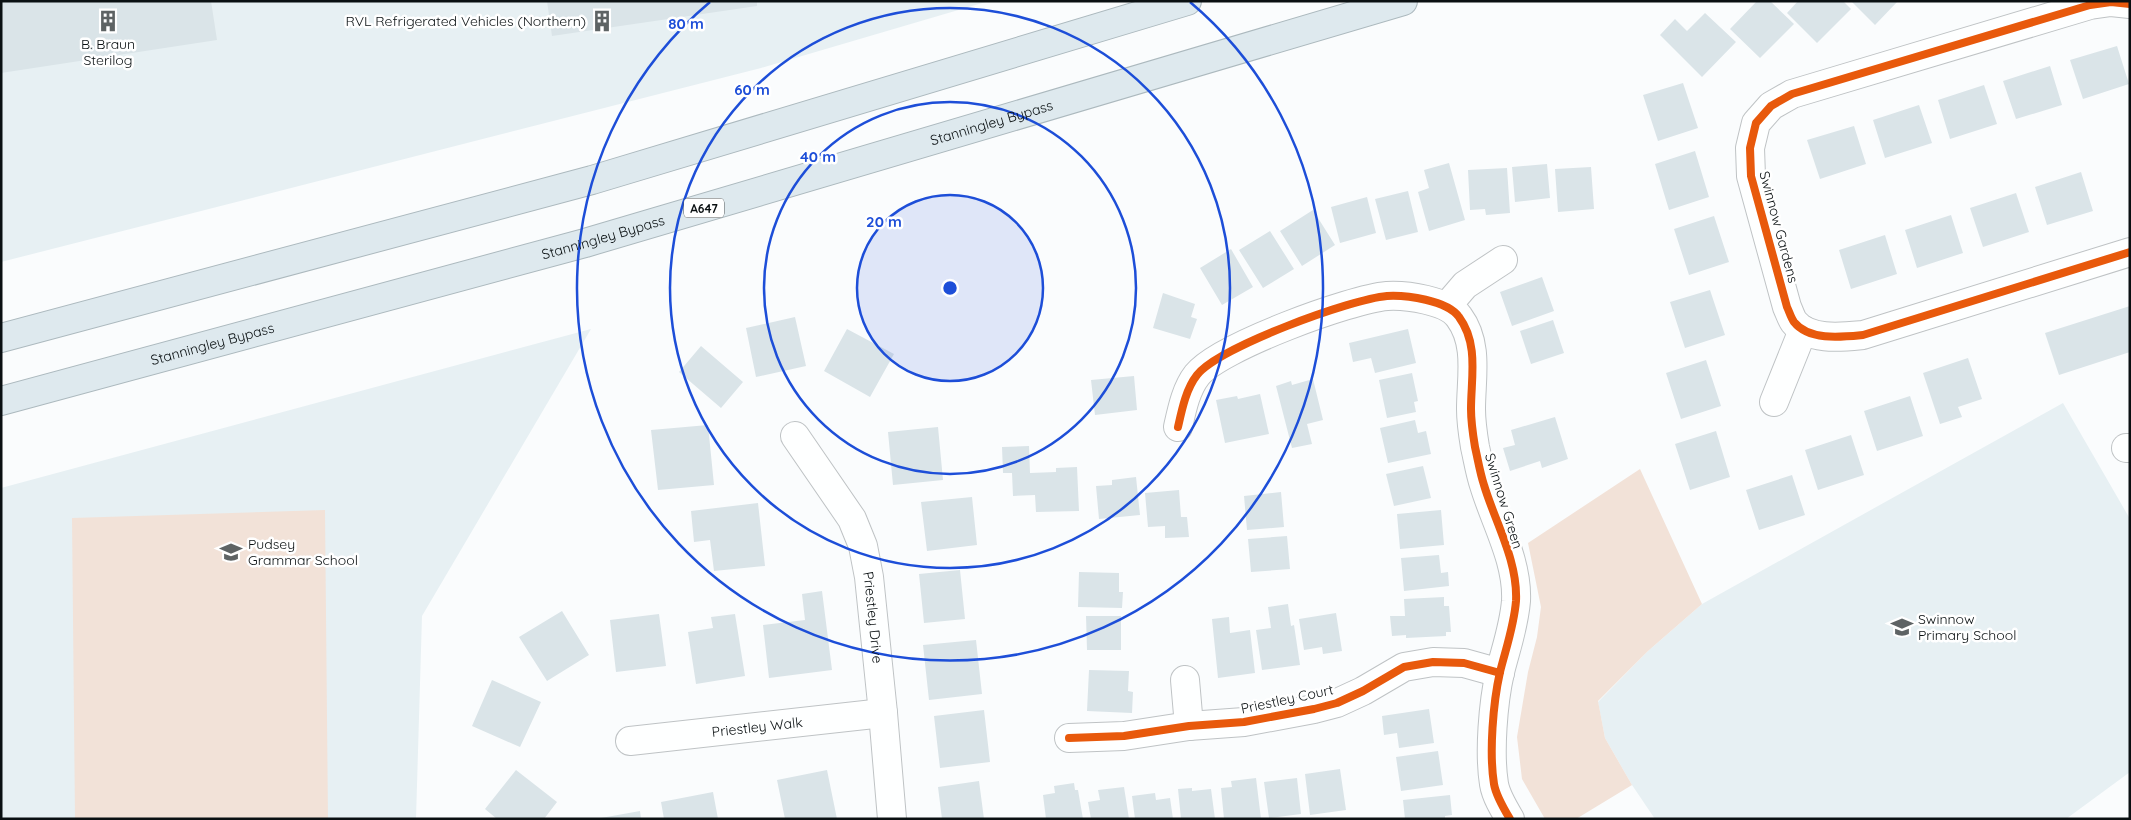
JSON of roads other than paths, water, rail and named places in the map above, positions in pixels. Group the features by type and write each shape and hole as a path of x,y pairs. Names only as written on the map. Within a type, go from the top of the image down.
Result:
{"highway":[{"path":"1,338 592,180 1187,1"},
{"name":"Stanningley Bypass","path":"1,401 584,243 1402,1"}],"street":[{"name":"Swinnow Gardens","path":"1803,330 1794,321 1787,307 1751,176 1750,148 1756,123 1771,106 1792,94 2049,9 2090,6 2111,2 2130,4"},
{"path":"1774,402 1803,330 1837,337 1863,335 2130,252"},
{"path":"1178,427 1184,399 1198,374 1229,351 1333,309 1387,296 1422,299 1447,306 1465,284 1502,260"},
{"name":"Swinnow Green","path":"1447,306 1459,316 1468,334 1473,356 1471,410 1475,446 1484,485 1513,570 1516,599 1512,630 1500,674 1492,758 1494,786 1510,819"},
{"name":"Priestley Drive","path":"796,436 852,519 863,546 883,713 892,819"},
{"name":"Priestley Court","path":"1069,738 1124,736 1189,726 1244,722 1314,709 1337,702 1362,691 1404,667 1432,662 1464,663 1500,674"},
{"path":"1185,680 1189,726"},
{"name":"Priestley Walk","path":"630,741 883,713"}],"place":[{"name":"B. Braun Sterilog","path":"108,21"},
{"name":"RVL Refrigerated Vehicles (Northern)","path":"602,21"},
{"name":"Pudsey Grammar School","path":"231,552"},
{"name":"Swinnow Primary School","path":"1902,627"}]}
